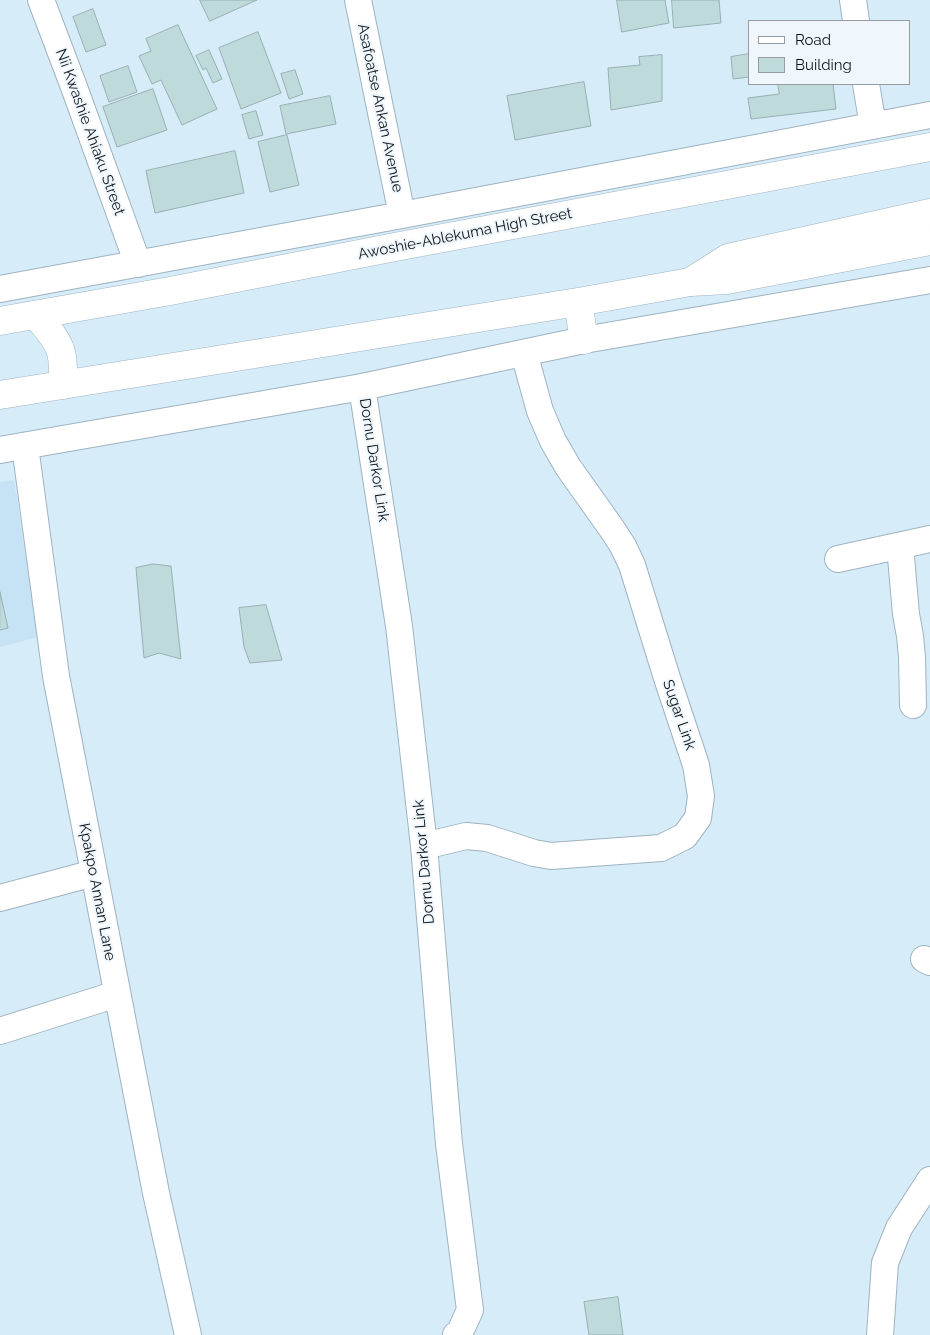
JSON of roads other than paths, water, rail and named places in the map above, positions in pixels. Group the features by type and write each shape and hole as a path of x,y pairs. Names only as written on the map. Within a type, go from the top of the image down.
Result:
{"main road":[{"name":"Awoshie-Ablekuma High Street","path":"0,321 170,291 930,146"},
{"path":"690,282 728,258 930,213"},
{"path":"0,395 578,302 690,282 727,280 930,241"},
{"path":"578,302 584,340"},
{"path":"36,315 51,332 61,350 63,385"}],"street":[{"name":"Nii Kwashie Ahiaku Street","path":"40,0 74,87 138,264"},
{"name":"Asafoatse Ankan Avenue","path":"358,0 402,215"},
{"path":"852,0 856,20"},
{"path":"866,85 874,126"},
{"name":"Awoshie-Ablekuma High Street","path":"0,289 930,115"},
{"path":"0,450 362,387 584,340 930,280"},
{"name":"Sugar Link","path":"424,846 466,836 487,838 534,853 551,856 661,848 685,836 698,818 701,796 696,765 632,565 623,546 568,467 553,441 540,411 524,353"},
{"name":"Dornu Darkor Link","path":"362,387 399,626 424,846 449,1144 470,1310 460,1332 456,1335"},
{"name":"Kpakpo Annan Lane","path":"25,446 56,676 156,1193 188,1335"},
{"path":"838,559 930,539"},
{"path":"900,546 912,658 913,705"},
{"path":"0,898 94,873"},
{"path":"0,1031 117,994"},
{"path":"887,1331 885,1263 899,1228 930,1180"}]}
